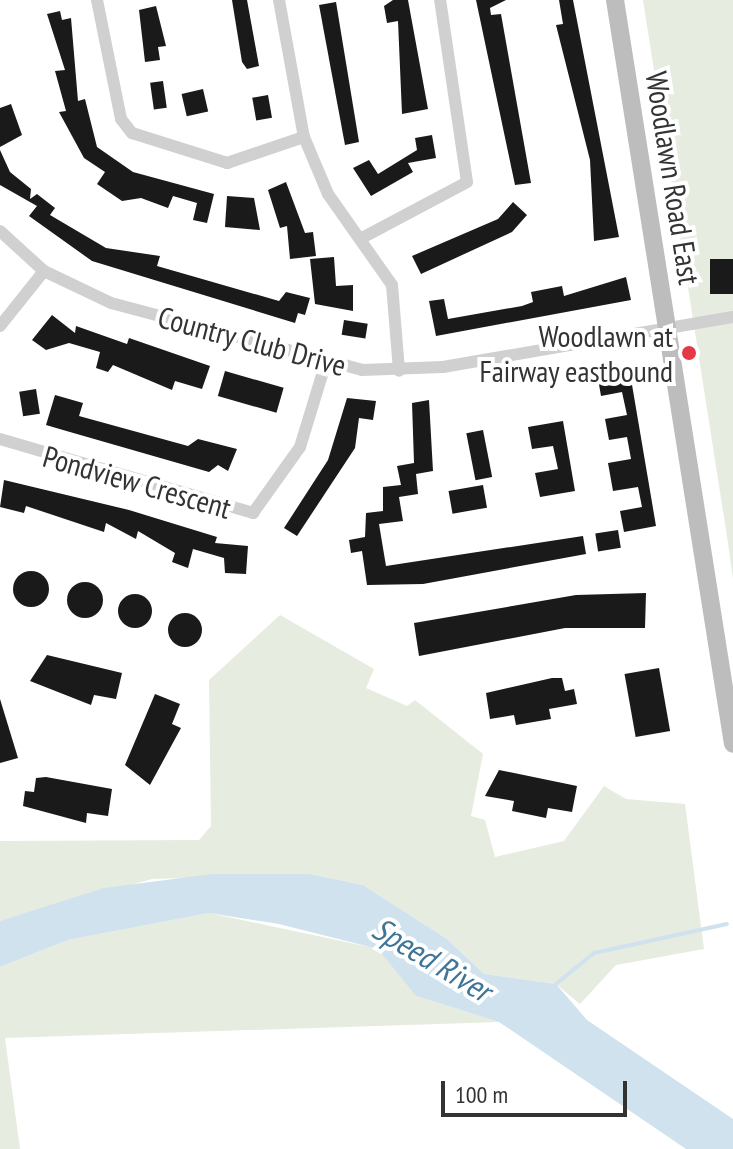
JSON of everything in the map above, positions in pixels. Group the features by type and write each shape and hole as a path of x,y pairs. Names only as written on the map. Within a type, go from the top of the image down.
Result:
{"main road":[{"name":"Woodlawn Road East","path":"615,0 669,325 733,744"}],"street":[{"path":"97,0 121,119 132,133 227,163 304,137"},
{"path":"279,0 304,137 328,194 392,285 399,371"},
{"path":"360,239 467,182 440,0"},
{"name":"Country Club Drive","path":"0,231 44,271 112,303 325,365 399,371 733,317"},
{"path":"0,326 44,271"},
{"name":"Pondview Crescent","path":"0,439 253,513 300,447 325,365"}],"shaded area":[{"path":"643,0 733,0 733,579 728,543"},
{"path":"280,615 374,669 366,688 407,706 415,700 483,754 471,816 485,820 495,857 564,841 604,786 626,799 685,804 704,949 616,965 580,1004 556,984 484,974 447,939 363,885 310,874 152,879 0,921 0,841 199,840 211,826 209,680"},
{"path":"209,913 379,949 416,996 499,1022 5,1038 20,1149 0,1149 0,967 68,940"}],"water":[{"name":"Speed River","path":"212,874 310,874 363,885 447,939 484,974 556,984 587,1020 733,1119 733,1149 686,1149 499,1022 416,996 378,949 279,924 209,913 68,940 0,967 0,921 104,888"}],"building":[{"path":"232,0 247,0 259,66 247,69 242,62"},
{"path":"393,0 408,0 428,109 402,114 398,21 387,23 384,6"},
{"path":"476,0 506,0 490,8 491,15 501,14 531,183 515,185"},
{"path":"559,0 573,0 619,237 594,241 590,160 556,25 563,24"},
{"path":"336,2 359,142 345,145 319,5"},
{"path":"156,6 166,46 158,47 160,60 145,62 139,10"},
{"path":"60,11 62,20 71,18 78,101 85,99 97,147 133,172 214,194 207,223 193,220 197,203 173,196 168,208 141,198 122,201 97,184 105,172 84,158 59,112 66,111 55,71 65,70 47,14"},
{"path":"163,81 167,108 154,110 150,83"},
{"path":"203,89 208,111 187,116 182,94"},
{"path":"268,95 272,118 256,120 252,98"},
{"path":"11,104 22,135 0,147 0,108"},
{"path":"432,135 436,158 408,163 413,172 371,196 353,168 369,160 378,174 417,150 415,138"},
{"path":"0,150 10,172 31,189 30,199 37,194 55,208 50,215 106,248 160,256 157,266 279,301 286,292 310,298 305,315 298,313 295,323 92,261 29,216 37,206 0,185"},
{"path":"286,182 305,233 313,232 316,256 290,259 287,226 280,228 268,190"},
{"path":"227,196 254,198 260,230 225,227"},
{"path":"513,202 527,215 512,232 421,274 412,256 498,219"},
{"path":"334,257 336,286 353,285 353,311 315,304 310,259"},
{"path":"710,259 733,259 733,294 710,294"},
{"path":"626,277 631,300 436,336 429,301 444,299 448,319 522,306 533,302 531,292 562,286 564,296"},
{"path":"52,315 75,333 76,326 127,344 129,338 210,366 202,389 175,381 172,390 113,365 108,372 96,368 100,352 69,343 46,350 32,340"},
{"path":"344,320 368,324 365,339 342,335"},
{"path":"629,367 656,526 624,532 620,511 642,507 638,487 613,491 608,463 631,459 627,437 609,440 605,419 627,415 622,392 601,396 597,373"},
{"path":"225,371 284,388 276,413 218,396"},
{"path":"36,389 40,414 23,416 19,392"},
{"path":"55,395 83,403 79,416 188,446 198,439 237,449 228,471 218,465 209,472 46,425"},
{"path":"347,398 376,401 373,420 359,418 355,448 297,536 284,528 328,460"},
{"path":"429,400 433,471 416,474 418,494 399,497 403,521 379,524 386,566 583,536 586,554 423,584 367,585 362,551 351,553 349,540 365,537 366,513 383,511 383,487 401,485 397,466 414,463 412,403"},
{"path":"563,421 575,491 540,497 535,473 558,469 553,446 532,449 528,427"},
{"path":"483,430 492,477 475,480 466,433"},
{"path":"4,480 129,510 217,537 215,543 248,546 246,574 225,573 224,558 193,549 188,568 172,562 175,553 138,531 136,539 106,523 104,532 26,506 24,513 0,507"},
{"path":"483,485 487,508 453,514 449,491"},
{"path":"618,530 621,548 598,551 595,534"},
{"path":"31,571 43,577 49,589 43,601 31,607 19,601 13,589 19,577"},
{"path":"85,582 97,588 103,600 97,612 85,618 73,612 67,600 73,588"},
{"path":"646,593 645,628 565,628 419,656 414,623 576,595"},
{"path":"135,594 147,599 152,611 147,623 135,628 123,623 118,611 123,599"},
{"path":"185,613 197,618 202,630 197,642 185,647 173,642 168,630 173,618"},
{"path":"47,655 122,673 116,699 94,695 91,705 30,681"},
{"path":"659,668 670,731 636,737 625,674"},
{"path":"562,678 565,691 574,689 577,704 549,709 551,719 516,725 514,715 490,719 486,693"},
{"path":"155,694 180,704 172,724 181,728 150,785 125,765"},
{"path":"0,699 18,758 0,763"},
{"path":"499,770 577,786 572,812 548,808 546,818 512,811 514,801 485,796"},
{"path":"46,777 112,789 108,816 87,813 86,823 23,806 25,791 34,792 36,778"}],"waterway":[{"path":"556,984 594,953 727,924"}],"place":[{"name":"Woodlawn at Fairway eastbound","path":"689,353"}]}
